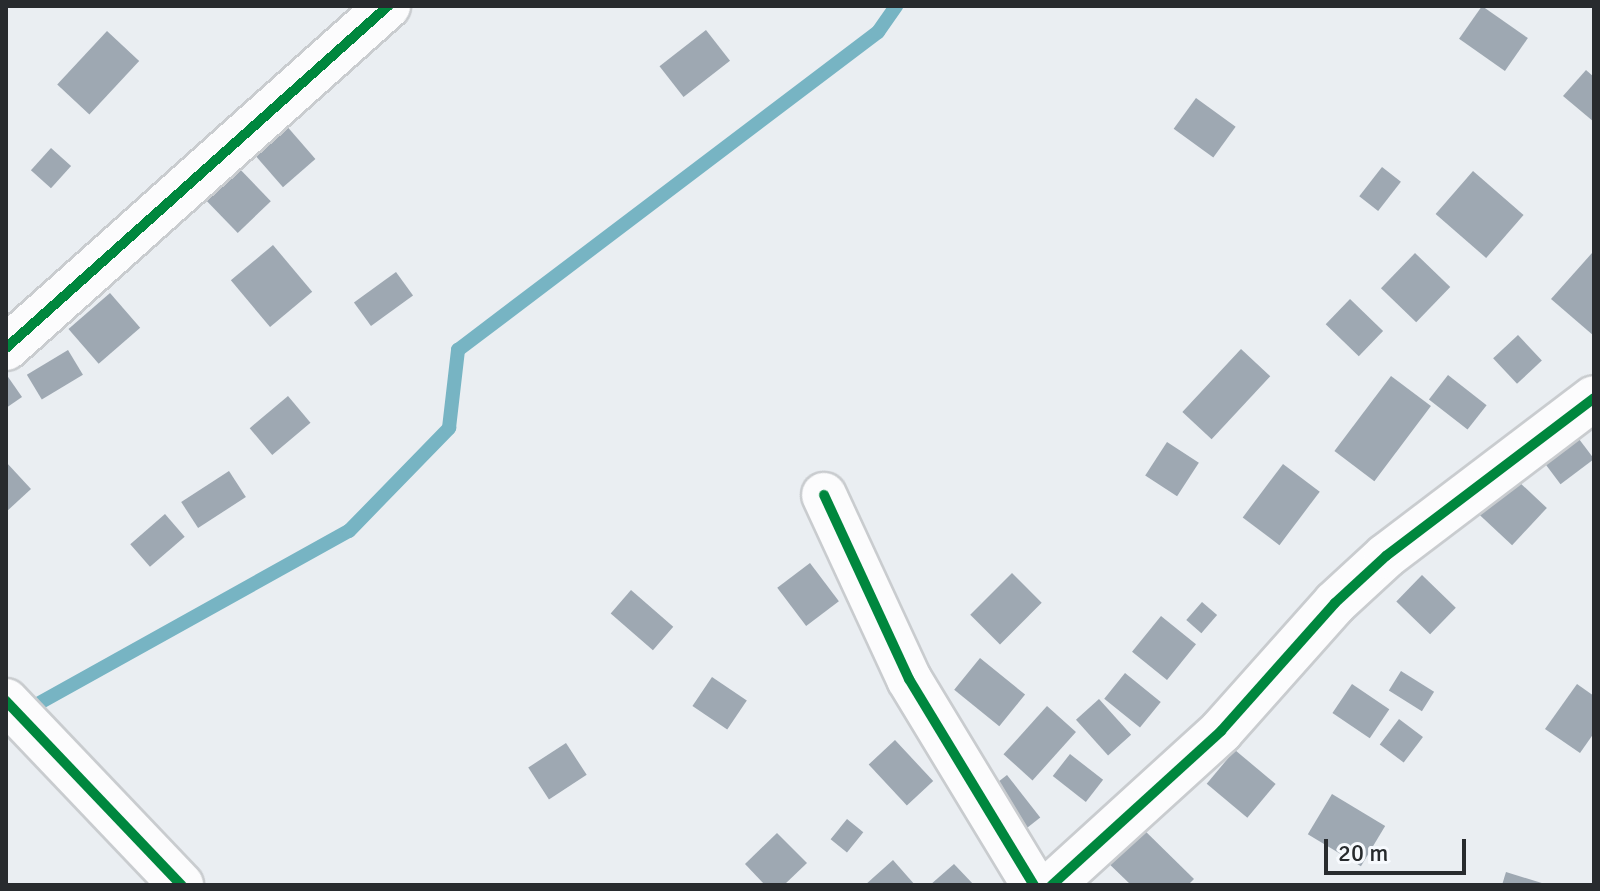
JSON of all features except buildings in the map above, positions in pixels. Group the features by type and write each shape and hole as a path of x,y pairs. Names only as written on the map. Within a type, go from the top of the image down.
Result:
{"street":[{"path":"6,348 388,6"},
{"path":"1052,885 1221,731 1335,603 1386,556 1594,398"},
{"path":"824,495 909,679 1034,885"},
{"path":"6,701 181,885"}],"waterway":[{"path":"25,711 349,531 449,428 458,350 878,32 896,6"}],"cycle path":[{"path":"6,348 388,6"},
{"path":"1052,885 1221,731 1335,603 1386,556 1594,398"},
{"path":"824,495 909,679 1034,885"},
{"path":"6,701 181,885"}]}
